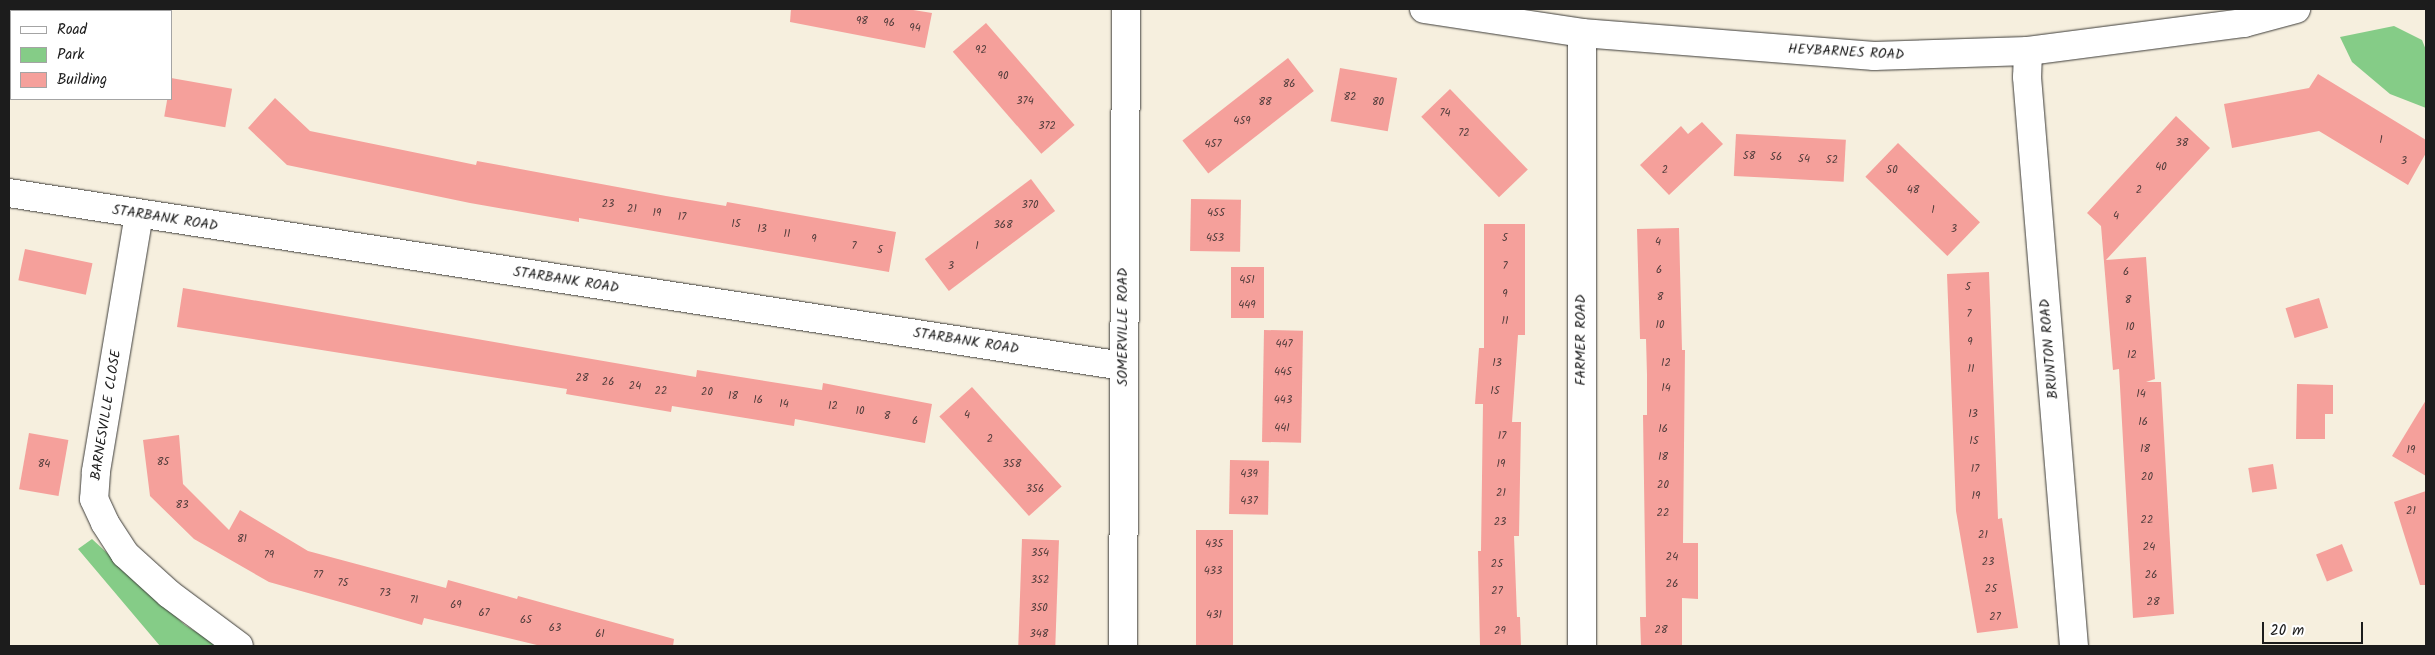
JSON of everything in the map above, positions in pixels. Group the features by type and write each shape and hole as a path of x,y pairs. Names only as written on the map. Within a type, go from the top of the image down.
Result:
{"street":[{"name":"SOMERVILLE ROAD","path":"1123,646 1126,9"},
{"name":"HEYBARNES ROAD","path":"1424,9 1582,33 1874,56 2028,51 2244,23 2296,9"},
{"name":"FARMER ROAD","path":"1582,33 1582,646"},
{"name":"BRUNTON ROAD","path":"2028,51 2027,77 2074,646"},
{"name":"STARBANK ROAD","path":"9,193 1123,366"},
{"name":"BARNESVILLE CLOSE","path":"139,214 96,472 94,499 104,523 125,554 169,594 239,646"}],"green space":[{"path":"2394,26 2422,40 2426,50 2426,108 2390,94 2352,62 2340,37"},
{"path":"92,539 185,625 219,646 160,646 78,549"}],"building":[{"path":"791,9 907,9 932,13 925,48 790,22"},
{"path":"986,23 1075,125 1041,154 953,52"},
{"path":"1288,58 1314,91 1208,174 1182,140"},
{"path":"1340,68 1397,78 1388,131 1331,121"},
{"path":"2318,74 2426,140 2426,153 2408,185 2319,131 2232,148 2224,104 2309,88"},
{"path":"172,78 232,89 225,127 164,116 167,100 172,100"},
{"path":"1450,89 1528,170 1499,197 1421,117"},
{"path":"275,98 310,131 476,165 477,161 666,196 726,206 727,202 896,232 889,272 579,218 579,222 470,203 287,165 248,128"},
{"path":"2176,116 2210,148 2106,260 2146,257 2155,379 2146,382 2161,382 2174,614 2133,618 2119,369 2113,370 2101,226 2087,213"},
{"path":"1702,122 1723,144 1669,195 1640,165 1681,126 1688,134"},
{"path":"1736,134 1846,140 1844,182 1734,176"},
{"path":"1898,143 1980,222 1947,256 1865,177"},
{"path":"1031,179 1055,211 949,291 925,259"},
{"path":"1191,199 1241,200 1240,252 1190,251"},
{"path":"1484,224 1525,224 1525,335 1518,335 1512,422 1521,422 1519,536 1514,536 1517,617 1520,617 1521,646 1480,646 1478,551 1481,551 1483,404 1475,404 1479,348 1484,348"},
{"path":"1679,228 1682,350 1685,350 1683,543 1698,543 1698,599 1682,598 1682,646 1641,646 1640,617 1646,617 1643,415 1647,415 1647,375 1646,339 1640,339 1637,229"},
{"path":"25,249 92,263 86,295 18,280"},
{"path":"1231,267 1264,267 1264,318 1231,318"},
{"path":"1989,272 1998,519 2002,518 2018,628 1977,633 1956,511 1947,274"},
{"path":"183,288 696,377 697,370 822,390 823,383 932,404 925,443 795,419 794,426 672,406 671,412 566,394 567,389 177,327"},
{"path":"2319,298 2328,328 2295,338 2286,308"},
{"path":"1264,330 1303,331 1301,443 1262,442"},
{"path":"2297,384 2333,385 2333,414 2325,414 2325,439 2296,439"},
{"path":"972,387 1062,487 1029,516 939,416"},
{"path":"2426,400 2426,476 2392,456"},
{"path":"29,433 68,440 58,496 19,489"},
{"path":"179,435 183,484 229,530 240,510 308,551 446,588 448,580 517,599 518,596 674,639 673,646 541,646 424,618 422,625 269,582 194,539 150,496 143,440"},
{"path":"1230,460 1269,461 1268,515 1229,514"},
{"path":"2273,464 2277,489 2252,493 2248,468"},
{"path":"2426,491 2426,585 2420,585 2394,502"},
{"path":"1196,530 1233,530 1233,646 1196,646"},
{"path":"1022,539 1059,540 1055,646 1018,646"},
{"path":"2342,544 2353,571 2327,581 2316,554"}]}
